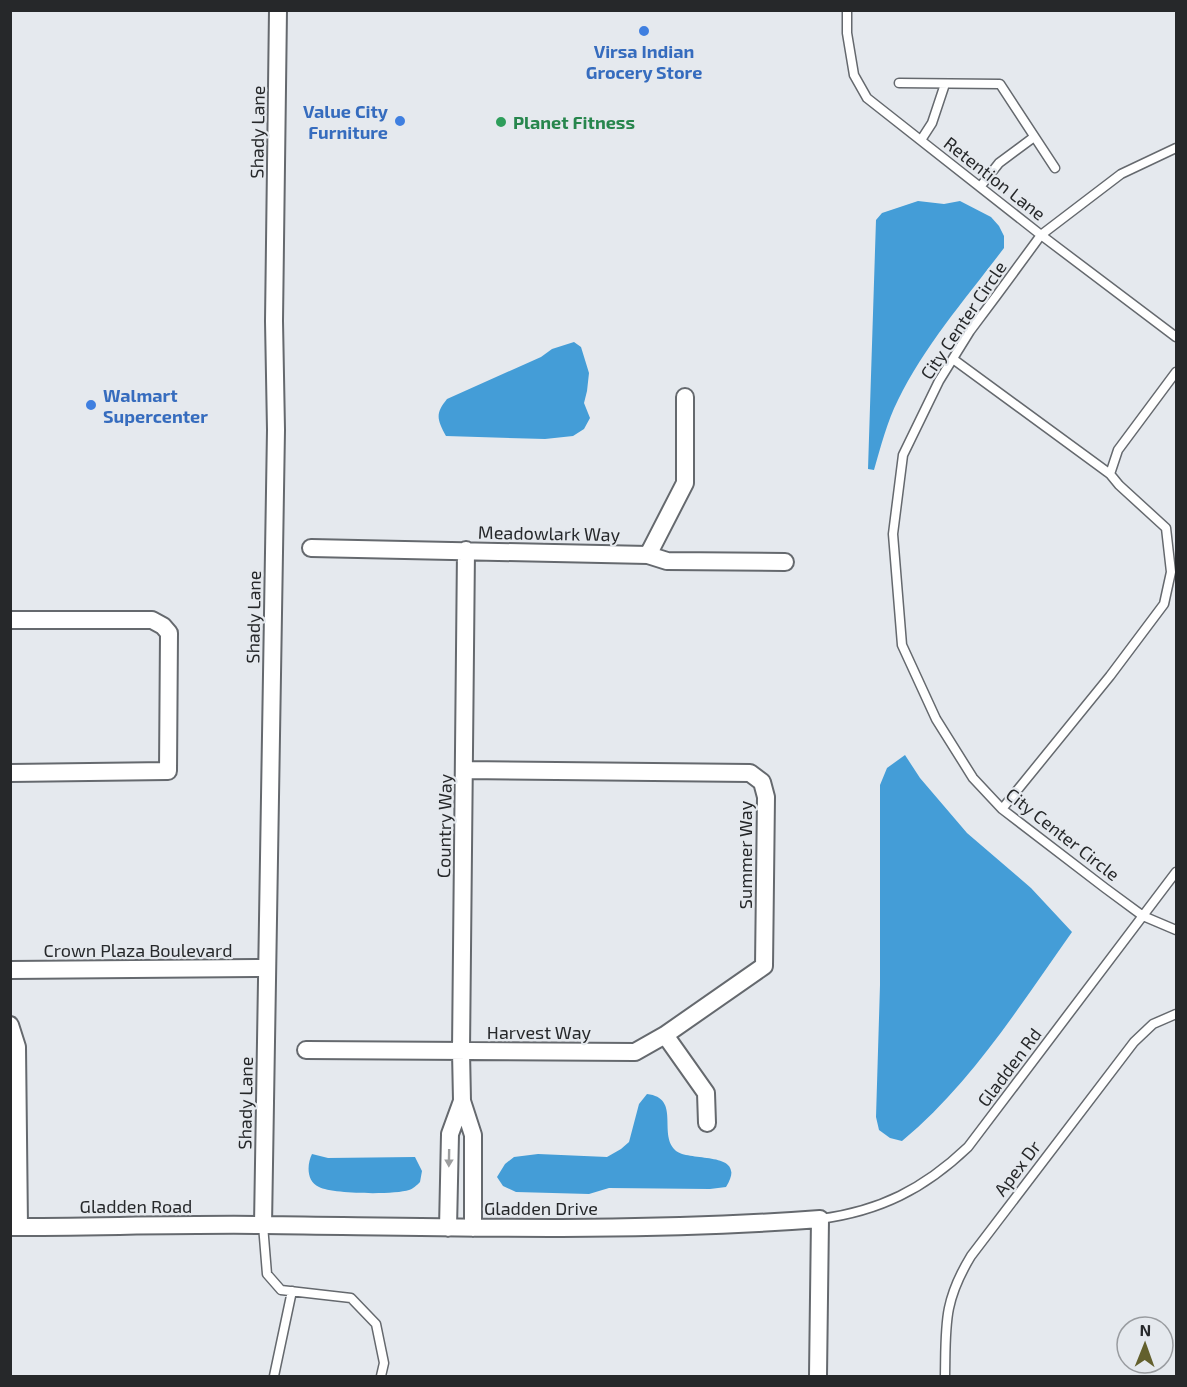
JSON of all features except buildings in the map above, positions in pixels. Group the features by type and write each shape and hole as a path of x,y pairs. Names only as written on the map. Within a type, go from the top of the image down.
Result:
{"street":[{"name":"Shady Lane","path":"262,1225 276,430 274,311 278,10"},
{"path":"648,555 685,483 685,397"},
{"name":"Meadowlark Way","path":"311,548 648,555 667,561 785,562"},
{"name":"Country Way","path":"462,1101 466,550"},
{"path":"10,620 152,620 163,626 169,633 169,645 168,771 10,773"},
{"name":"Summer Way","path":"464,771 750,773 762,782 766,797 764,966 665,1035"},
{"name":"Crown Plaza Boulevard","path":"10,970 267,968"},
{"path":"10,1025 17,1047 15,1227"},
{"path":"665,1035 706,1093 707,1123"},
{"name":"Harvest Way","path":"306,1050 635,1052 665,1035"},
{"path":"462,1101 473,1135 473,1228"},
{"path":"448,1228 450,1134 462,1101"},
{"path":"818,1377 820,1219"},
{"name":"Gladden Drive","path":"262,1225 448,1228 646,1227 820,1219"},
{"name":"Gladden Road","path":"15,1227 262,1225"}],"lane":[{"name":"Retention Lane","path":"847,10 847,33 854,75 867,98 1041,235 1176,337"},
{"path":"899,83 1000,84 1055,168"},
{"path":"921,140 932,123 945,84"},
{"path":"980,187 999,163 1034,137"},
{"name":"City Center Circle","path":"1176,147 1120,174 1041,235 970,331 939,381 903,455 893,534 902,645 936,719 973,778 1002,809 1143,916 1176,930"},
{"path":"953,359 1110,474 1166,528 1171,572 1164,604 1110,676 1002,809"},
{"path":"1110,474 1118,450 1176,372"},
{"name":"Gladden Rd","path":"820,1219 859,1212 897,1198 934,1177 951,1163 982,1130 1176,872"},
{"name":"Apex Dr","path":"945,1377 948,1306 958,1277 971,1256 1134,1042 1153,1024 1176,1014"},
{"path":"262,1225 267,1274 281,1290 351,1298 376,1324 384,1363 381,1377"},
{"path":"274,1377 292,1291"}],"water":[{"path":"918,201 944,204 960,201 991,217 1004,236 1004,248 921,360 894,408 874,470 868,469 876,220 882,213"},
{"path":"574,342 581,347 589,373 584,403 590,418 584,429 573,436 545,439 446,436 439,413 447,399 541,357 552,349"},
{"path":"905,755 920,778 967,833 1031,888 1072,932 973,1069 951,1094 902,1141 890,1138 879,1130 876,1117 880,985 880,785 887,768"},
{"path":"647,1094 663,1102 670,1143 675,1150 682,1154 724,1162 730,1167 731,1175 726,1187 710,1189 609,1188 589,1194 516,1192 503,1186 497,1177 505,1164 514,1157 538,1154 607,1157 629,1142 639,1104"},
{"path":"312,1154 328,1158 415,1157 422,1171 420,1182 410,1189 390,1193 326,1189 315,1184 310,1177 309,1163"}],"place":[{"name":"Virsa Indian Grocery Store","path":"644,31"},
{"name":"Value City Furniture","path":"400,121"},
{"name":"Planet Fitness","path":"501,122"},
{"name":"Walmart Supercenter","path":"91,405"}]}
